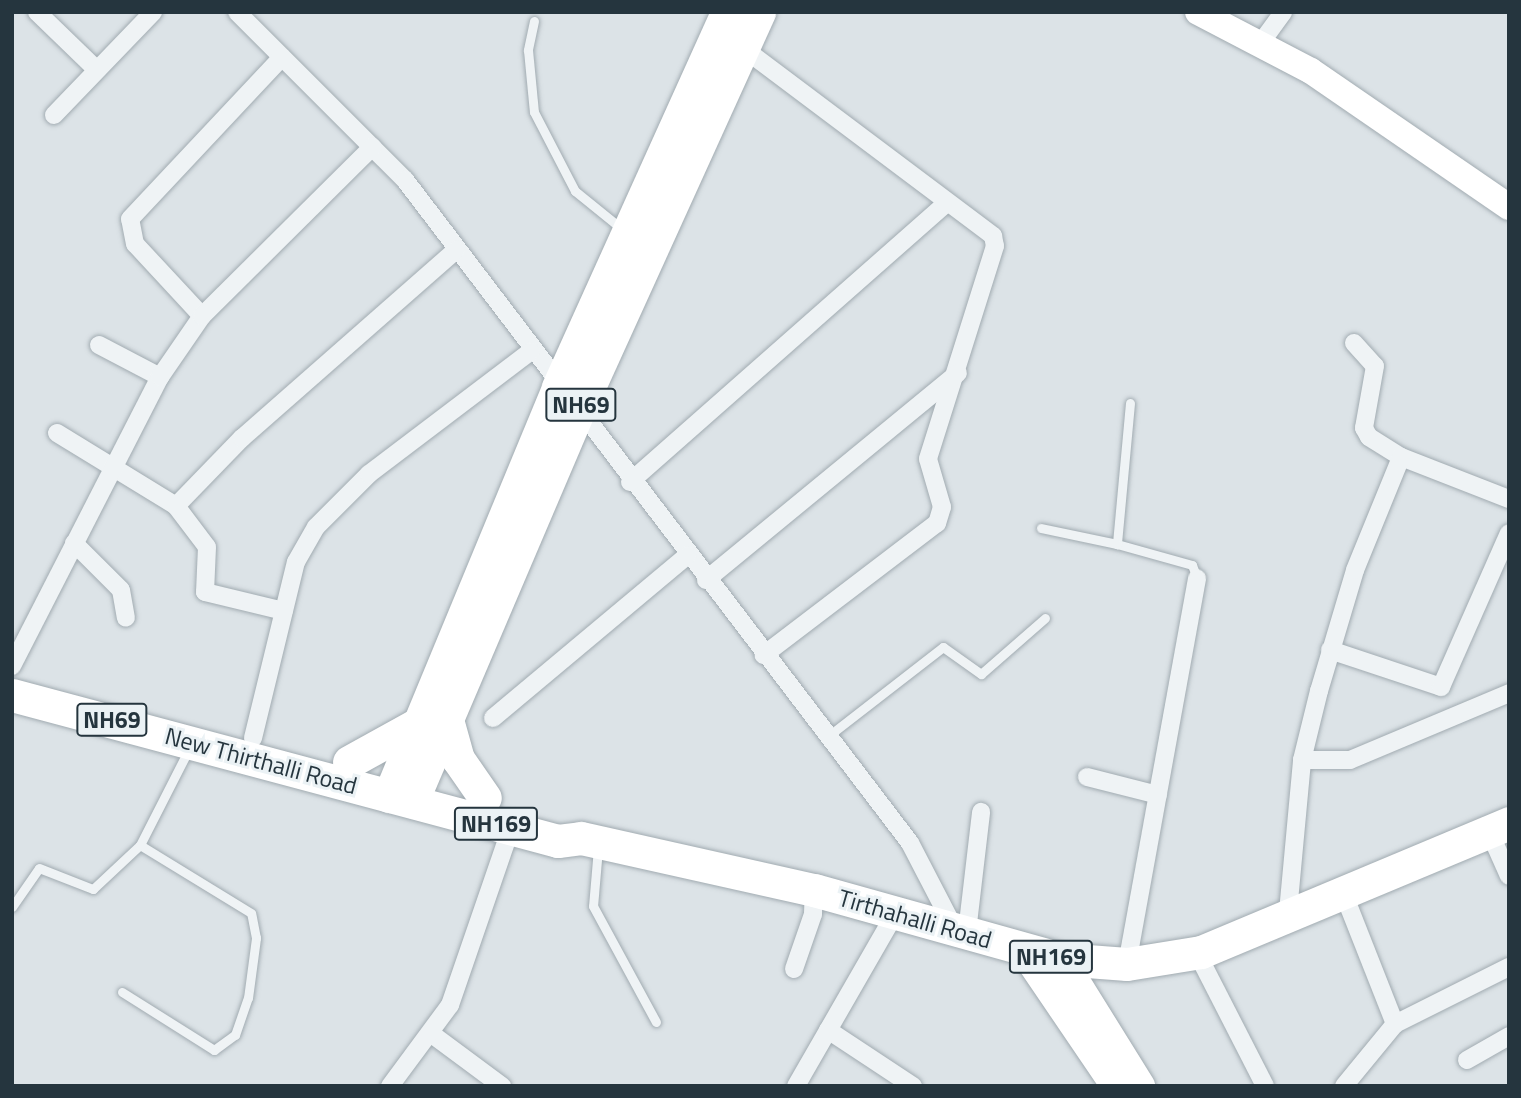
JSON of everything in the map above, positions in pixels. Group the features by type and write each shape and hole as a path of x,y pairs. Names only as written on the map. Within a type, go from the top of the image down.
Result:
{"highway":[{"name":"NH69","path":"12,673 349,762 404,787 568,398 629,235 727,12"},
{"name":"NH69","path":"568,398 759,12"},
{"name":"New Thirthalli Road","path":"12,695 192,741 404,787"},
{"path":"349,762 431,720 485,797"},
{"name":"NH169","path":"404,787 485,797 561,824 590,841"},
{"name":"Tirthahalli Road","path":"404,787 511,828 558,841 590,841 814,890 1060,959 1127,964 1197,953 1288,912 1499,827"}],"main road":[{"path":"1025,951 1116,1086"},
{"path":"1060,959 1140,1086"}],"street":[{"path":"37,12 97,70"},
{"path":"54,115 153,12"},
{"path":"237,12 372,148 456,250 630,482 910,843 960,930"},
{"path":"1198,12 1311,71 1509,207"},
{"path":"1260,44 1283,12"},
{"path":"743,48 993,236 995,246 958,373 928,458 942,507 937,523 764,655"},
{"path":"202,316 135,244 130,219 282,57"},
{"path":"12,666 160,377 202,316 372,148"},
{"path":"630,482 946,203"},
{"path":"176,506 242,439 456,250"},
{"path":"1354,343 1376,366 1366,433 1401,457 1509,499"},
{"path":"99,345 160,377"},
{"path":"253,738 296,562 316,527 369,474 531,351"},
{"path":"706,580 958,373"},
{"path":"57,433 114,465 176,506 207,547 205,592 284,611"},
{"path":"1288,912 1302,760 1329,650 1401,457"},
{"path":"1329,650 1441,687 1509,533"},
{"path":"74,543 121,590 126,618"},
{"path":"492,718 687,556"},
{"path":"1127,964 1197,578"},
{"path":"1302,760 1350,760 1509,693"},
{"path":"1087,777 1158,795"},
{"path":"960,930 981,812"},
{"path":"1499,827 1509,876"},
{"path":"390,1086 433,1035 461,979 511,828"},
{"path":"794,968 813,914 814,890"},
{"path":"1343,892 1395,1024"},
{"path":"796,1086 896,912"},
{"path":"1197,953 1265,1086"},
{"path":"1344,1086 1395,1024 1509,967"},
{"path":"828,1030 912,1086"},
{"path":"433,1035 502,1086"},
{"path":"1467,1060 1509,1036"}],"lane":[{"path":"534,21 528,50 534,112 554,158 575,191 629,235"},
{"path":"1117,544 1130,403"},
{"path":"1041,528 1117,544 1192,565 1197,578"},
{"path":"827,737 943,647 981,674 1045,618"},
{"path":"12,907 39,868 93,889 140,845 192,741"},
{"path":"590,841 593,906 656,1022"},
{"path":"122,992 214,1050 235,1035 248,998 256,938 251,913 140,845"}]}
